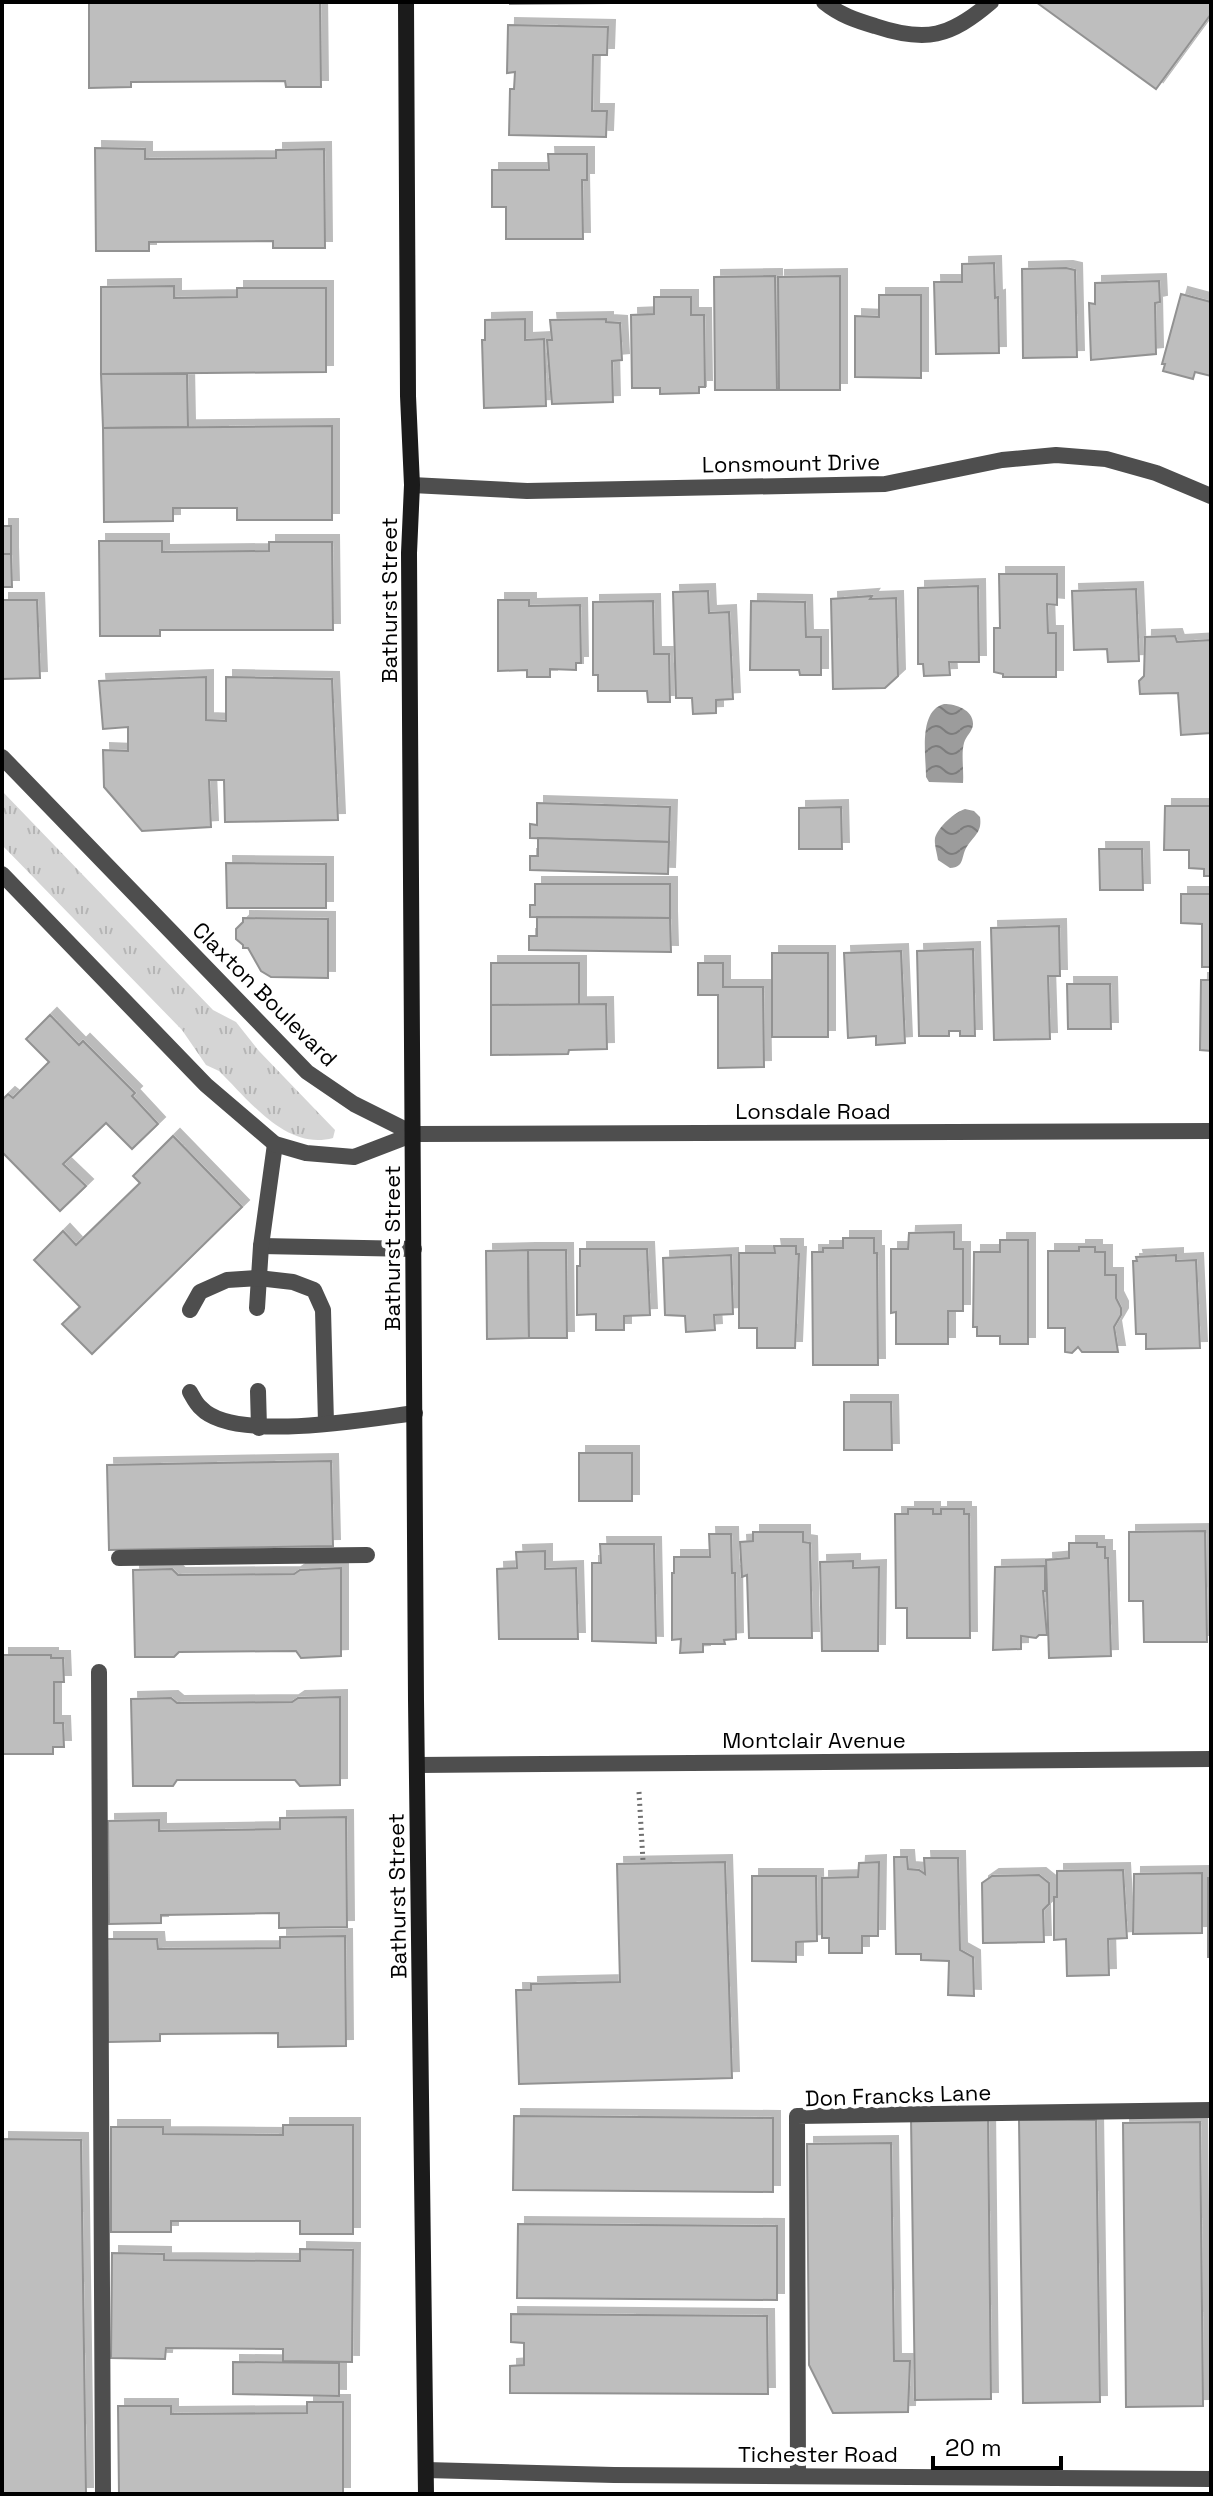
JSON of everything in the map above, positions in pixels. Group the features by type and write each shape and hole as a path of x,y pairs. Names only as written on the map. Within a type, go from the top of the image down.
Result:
{"main road":[{"name":"Bathurst Street","path":"406,2 426,2494"}],"street":[{"path":"824,2 840,15 916,37 940,34 967,22 991,2"},
{"name":"Lonsmount Drive","path":"412,485 527,491 885,484 1002,460 1056,455 1106,459 1156,473 1211,496"},
{"name":"Claxton Boulevard","path":"2,757 307,1072 354,1104 414,1134"},
{"path":"2,874 206,1085 275,1144 306,1153 354,1157 414,1134"},
{"name":"Lonsdale Road","path":"414,1134 1211,1131"},
{"path":"257,1308 261,1246 275,1144"},
{"path":"261,1246 414,1249"},
{"path":"190,1310 200,1292 227,1280 258,1278 293,1282 314,1290 323,1310 326,1423"},
{"path":"258,1391 259,1428"},
{"path":"190,1392 202,1410 229,1422 259,1428 415,1413"},
{"path":"119,1558 367,1555"},
{"path":"99,1672 103,2494"},
{"name":"Montclair Avenue","path":"418,1765 1211,1759"},
{"name":"Don Francks Lane","path":"798,2475 797,2116 1211,2110"},
{"name":"Tichester Road","path":"426,2470 1211,2479"}],"path":[{"path":"639,1792 643,1861"}],"green space":[{"path":"2,791 213,1010 236,1022 259,1051 335,1130 333,1138 316,1140 284,1130 256,1108 219,1071 206,1065 182,1030 2,845"}],"water":[{"path":"944,704 963,709 973,720 963,747 963,783 929,782 926,777 927,724 930,715"},
{"path":"965,809 974,811 980,817 980,826 961,863 950,868 938,860 935,838 947,820"}],"building":[{"path":"89,2 320,2 321,87 286,87 285,81 131,82 131,87 89,88"},
{"path":"610,2 610,3 510,4"},
{"path":"1036,2 1211,2 1211,14 1156,89"},
{"path":"508,25 608,27 607,55 593,55 592,111 607,111 606,137 509,135 510,89 514,89 515,72 507,73"},
{"path":"95,148 145,149 145,159 276,158 276,150 324,149 325,248 273,248 273,241 149,242 149,251 96,251"},
{"path":"548,154 587,154 587,180 582,180 583,239 506,239 506,207 492,207 492,170 549,170"},
{"path":"994,263 999,353 936,354 934,282 962,282 962,264"},
{"path":"1022,269 1075,270 1077,357 1023,358"},
{"path":"775,276 777,390 715,390 714,277"},
{"path":"840,276 840,390 779,390 778,277"},
{"path":"1159,281 1160,302 1155,303 1156,354 1091,360 1089,303 1095,304 1095,283"},
{"path":"174,286 174,298 237,297 237,288 326,288 326,372 101,374 101,287"},
{"path":"1181,294 1211,302 1211,376 1195,372 1193,379 1163,371 1165,364 1162,364"},
{"path":"879,295 921,295 921,378 855,377 855,316 879,317"},
{"path":"654,297 691,297 691,315 704,315 705,387 699,387 699,393 660,394 660,388 632,388 631,315 654,314"},
{"path":"525,319 525,340 544,339 546,406 484,408 482,340 485,340 485,320"},
{"path":"606,319 606,322 620,323 622,360 612,361 613,402 552,404 547,340 552,340 550,320"},
{"path":"101,374 187,374 188,427 103,428"},
{"path":"332,426 332,520 237,520 237,508 173,508 173,521 104,522 103,428"},
{"path":"2,526 11,526 11,554 2,554"},
{"path":"99,541 162,541 162,552 269,551 269,542 332,542 333,630 160,630 160,636 100,636"},
{"path":"2,554 11,554 12,587 2,587"},
{"path":"999,574 1057,574 1057,605 1047,604 1048,633 1056,633 1056,677 1003,677 1003,674 994,672 994,628 1000,628"},
{"path":"978,586 979,662 949,662 950,675 924,676 923,664 918,664 918,588"},
{"path":"1136,589 1139,661 1108,662 1107,649 1074,650 1072,591"},
{"path":"708,591 709,613 729,612 733,699 716,700 716,713 693,714 692,698 676,698 673,592"},
{"path":"872,596 870,599 896,598 898,676 885,688 833,689 831,599"},
{"path":"2,600 37,600 40,678 2,679"},
{"path":"498,600 529,600 529,606 580,605 581,663 576,663 576,670 550,669 550,677 527,677 527,670 498,671"},
{"path":"653,601 654,654 669,654 670,702 648,702 647,691 598,691 598,675 593,675 593,602"},
{"path":"751,601 805,602 806,637 821,637 821,675 800,675 799,670 750,670"},
{"path":"1175,636 1177,642 1211,640 1211,733 1181,735 1178,693 1140,694 1139,681 1144,676 1145,637"},
{"path":"206,677 206,720 226,721 226,677 332,679 338,820 225,822 224,780 209,780 211,827 142,831 104,787 103,750 128,751 128,727 103,729 99,681"},
{"path":"537,803 670,807 669,842 530,838 530,824 537,825"},
{"path":"1165,806 1211,806 1211,876 1204,876 1204,869 1189,868 1189,850 1164,850"},
{"path":"841,807 842,849 799,849 799,808"},
{"path":"538,838 669,842 668,874 530,870 530,856 538,856"},
{"path":"1099,849 1142,849 1143,890 1100,890"},
{"path":"226,863 326,864 326,908 227,908"},
{"path":"535,884 670,884 670,918 530,917 530,905 535,905"},
{"path":"1181,894 1211,894 1211,967 1202,967 1202,924 1181,923"},
{"path":"537,917 670,918 671,952 529,950 529,936 537,936"},
{"path":"243,918 328,919 328,978 271,977 261,971 248,948 243,948 236,939 236,929"},
{"path":"1059,926 1060,976 1048,976 1050,1039 994,1040 991,928"},
{"path":"973,949 975,1036 960,1036 960,1031 949,1031 949,1036 919,1036 917,951"},
{"path":"901,951 905,1043 876,1045 876,1036 848,1038 844,953"},
{"path":"772,953 828,953 828,1037 772,1037"},
{"path":"491,963 579,963 579,1005 491,1005"},
{"path":"698,963 723,963 723,987 763,987 764,1067 718,1068 718,995 698,995"},
{"path":"1201,980 1211,980 1211,1051 1200,1050"},
{"path":"1067,984 1110,984 1111,1029 1068,1029"},
{"path":"606,1004 607,1049 569,1050 568,1054 491,1055 491,1005"},
{"path":"50,1015 79,1045 83,1041 135,1093 132,1096 158,1124 132,1149 106,1123 63,1164 86,1186 60,1211 2,1152 2,1100 8,1094 13,1098 49,1062 26,1039"},
{"path":"173,1136 242,1207 92,1354 62,1324 80,1307 34,1260 63,1231 76,1245 140,1183 133,1176"},
{"path":"954,1232 954,1249 963,1249 963,1311 948,1311 948,1344 896,1344 896,1312 891,1313 891,1249 908,1249 909,1233"},
{"path":"843,1238 874,1238 874,1253 877,1253 878,1365 813,1365 812,1252 823,1252 823,1248 843,1248"},
{"path":"1000,1240 1028,1240 1028,1344 1000,1344 1000,1336 977,1336 977,1327 973,1327 974,1252 1000,1252"},
{"path":"774,1246 796,1246 796,1254 799,1254 795,1348 757,1348 757,1328 739,1328 739,1253 775,1253"},
{"path":"1079,1247 1095,1247 1095,1252 1105,1252 1105,1275 1116,1275 1116,1298 1121,1308 1121,1315 1114,1327 1118,1352 1082,1352 1078,1347 1072,1353 1065,1352 1065,1328 1048,1328 1048,1251 1079,1251"},
{"path":"580,1249 647,1249 650,1315 624,1316 624,1330 596,1330 596,1314 577,1315"},
{"path":"528,1250 529,1338 487,1339 486,1251"},
{"path":"528,1250 566,1250 567,1338 529,1338"},
{"path":"731,1255 733,1314 714,1315 715,1330 686,1332 685,1316 665,1315 663,1258"},
{"path":"1176,1255 1176,1261 1196,1260 1200,1348 1146,1349 1146,1334 1136,1334 1133,1261 1137,1261 1136,1257"},
{"path":"844,1402 891,1402 892,1450 844,1450"},
{"path":"579,1453 632,1453 632,1501 579,1501"},
{"path":"331,1461 333,1546 109,1550 107,1465"},
{"path":"908,1509 933,1509 933,1514 941,1514 941,1509 964,1509 964,1514 969,1514 970,1638 907,1638 907,1608 896,1608 895,1514 908,1514"},
{"path":"1205,1531 1207,1642 1144,1642 1143,1601 1129,1601 1129,1532"},
{"path":"753,1532 803,1532 803,1542 810,1543 812,1638 749,1638 747,1575 742,1577 740,1542 753,1541"},
{"path":"709,1534 731,1534 736,1639 724,1640 725,1644 703,1644 703,1652 680,1653 681,1639 672,1640 674,1557 710,1557"},
{"path":"1069,1543 1097,1543 1097,1547 1105,1547 1111,1656 1049,1658 1046,1560 1069,1558"},
{"path":"600,1544 654,1544 656,1643 592,1641 592,1563 601,1563"},
{"path":"1211,1545 1211,1640 1210,1640"},
{"path":"545,1551 545,1569 576,1568 578,1639 499,1639 497,1569 517,1568 516,1552"},
{"path":"853,1561 853,1568 879,1567 878,1651 822,1651 820,1562"},
{"path":"1045,1566 1043,1591 1047,1635 1036,1638 1021,1636 1021,1649 993,1650 995,1567"},
{"path":"341,1568 341,1656 301,1658 296,1651 179,1652 174,1657 135,1657 133,1570 172,1569 178,1575 294,1574 300,1570"},
{"path":"2,1655 51,1655 51,1658 63,1658 64,1682 54,1682 54,1723 63,1723 64,1747 53,1747 53,1754 2,1754"},
{"path":"340,1697 340,1785 300,1786 295,1780 177,1780 173,1786 133,1786 131,1699 171,1698 177,1703 292,1702 298,1698"},
{"path":"346,1817 347,1927 279,1928 279,1913 161,1915 161,1923 109,1924 108,1821 159,1820 159,1831 280,1829 280,1818"},
{"path":"894,1857 907,1857 908,1869 925,1874 924,1858 958,1858 960,1950 973,1957 974,1996 948,1995 949,1961 921,1960 921,1954 896,1954"},
{"path":"725,1862 732,2078 519,2084 516,1990 531,1990 531,1984 620,1982 617,1864"},
{"path":"879,1862 878,1936 862,1936 862,1953 829,1953 829,1938 822,1938 822,1878 858,1877 859,1863"},
{"path":"1123,1870 1127,1938 1108,1939 1109,1975 1067,1976 1066,1939 1054,1940 1057,1871"},
{"path":"1202,1873 1202,1933 1133,1934 1134,1874"},
{"path":"1039,1875 1049,1883 1049,1904 1043,1910 1044,1942 983,1943 982,1883 992,1876"},
{"path":"752,1876 816,1876 817,1941 796,1942 796,1962 752,1961"},
{"path":"1208,1878 1211,1878 1211,1957 1208,1957"},
{"path":"345,1936 346,2046 278,2047 278,2033 160,2034 160,2041 108,2042 107,1939 157,1939 158,1949 280,1948 280,1937"},
{"path":"514,2116 773,2118 773,2192 513,2190"},
{"path":"988,2116 991,2399 915,2400 911,2117"},
{"path":"1019,2120 1096,2120 1100,2402 1023,2403"},
{"path":"1200,2122 1203,2406 1126,2407 1123,2123"},
{"path":"283,2125 353,2125 353,2234 300,2234 300,2221 171,2221 171,2232 111,2232 111,2127 163,2127 163,2134 283,2135"},
{"path":"2,2139 81,2140 86,2494 2,2494"},
{"path":"891,2143 894,2361 910,2361 908,2412 833,2413 809,2365 807,2144"},
{"path":"518,2224 777,2226 777,2300 517,2298"},
{"path":"300,2249 353,2250 352,2362 283,2361 283,2349 166,2348 165,2359 111,2358 112,2253 164,2254 164,2260 300,2261"},
{"path":"511,2314 767,2316 768,2394 510,2393 510,2366 524,2365 524,2343 511,2342"},
{"path":"233,2362 339,2363 339,2396 233,2394"},
{"path":"307,2402 343,2402 343,2494 119,2494 118,2406 171,2406 171,2414 307,2413"}]}
